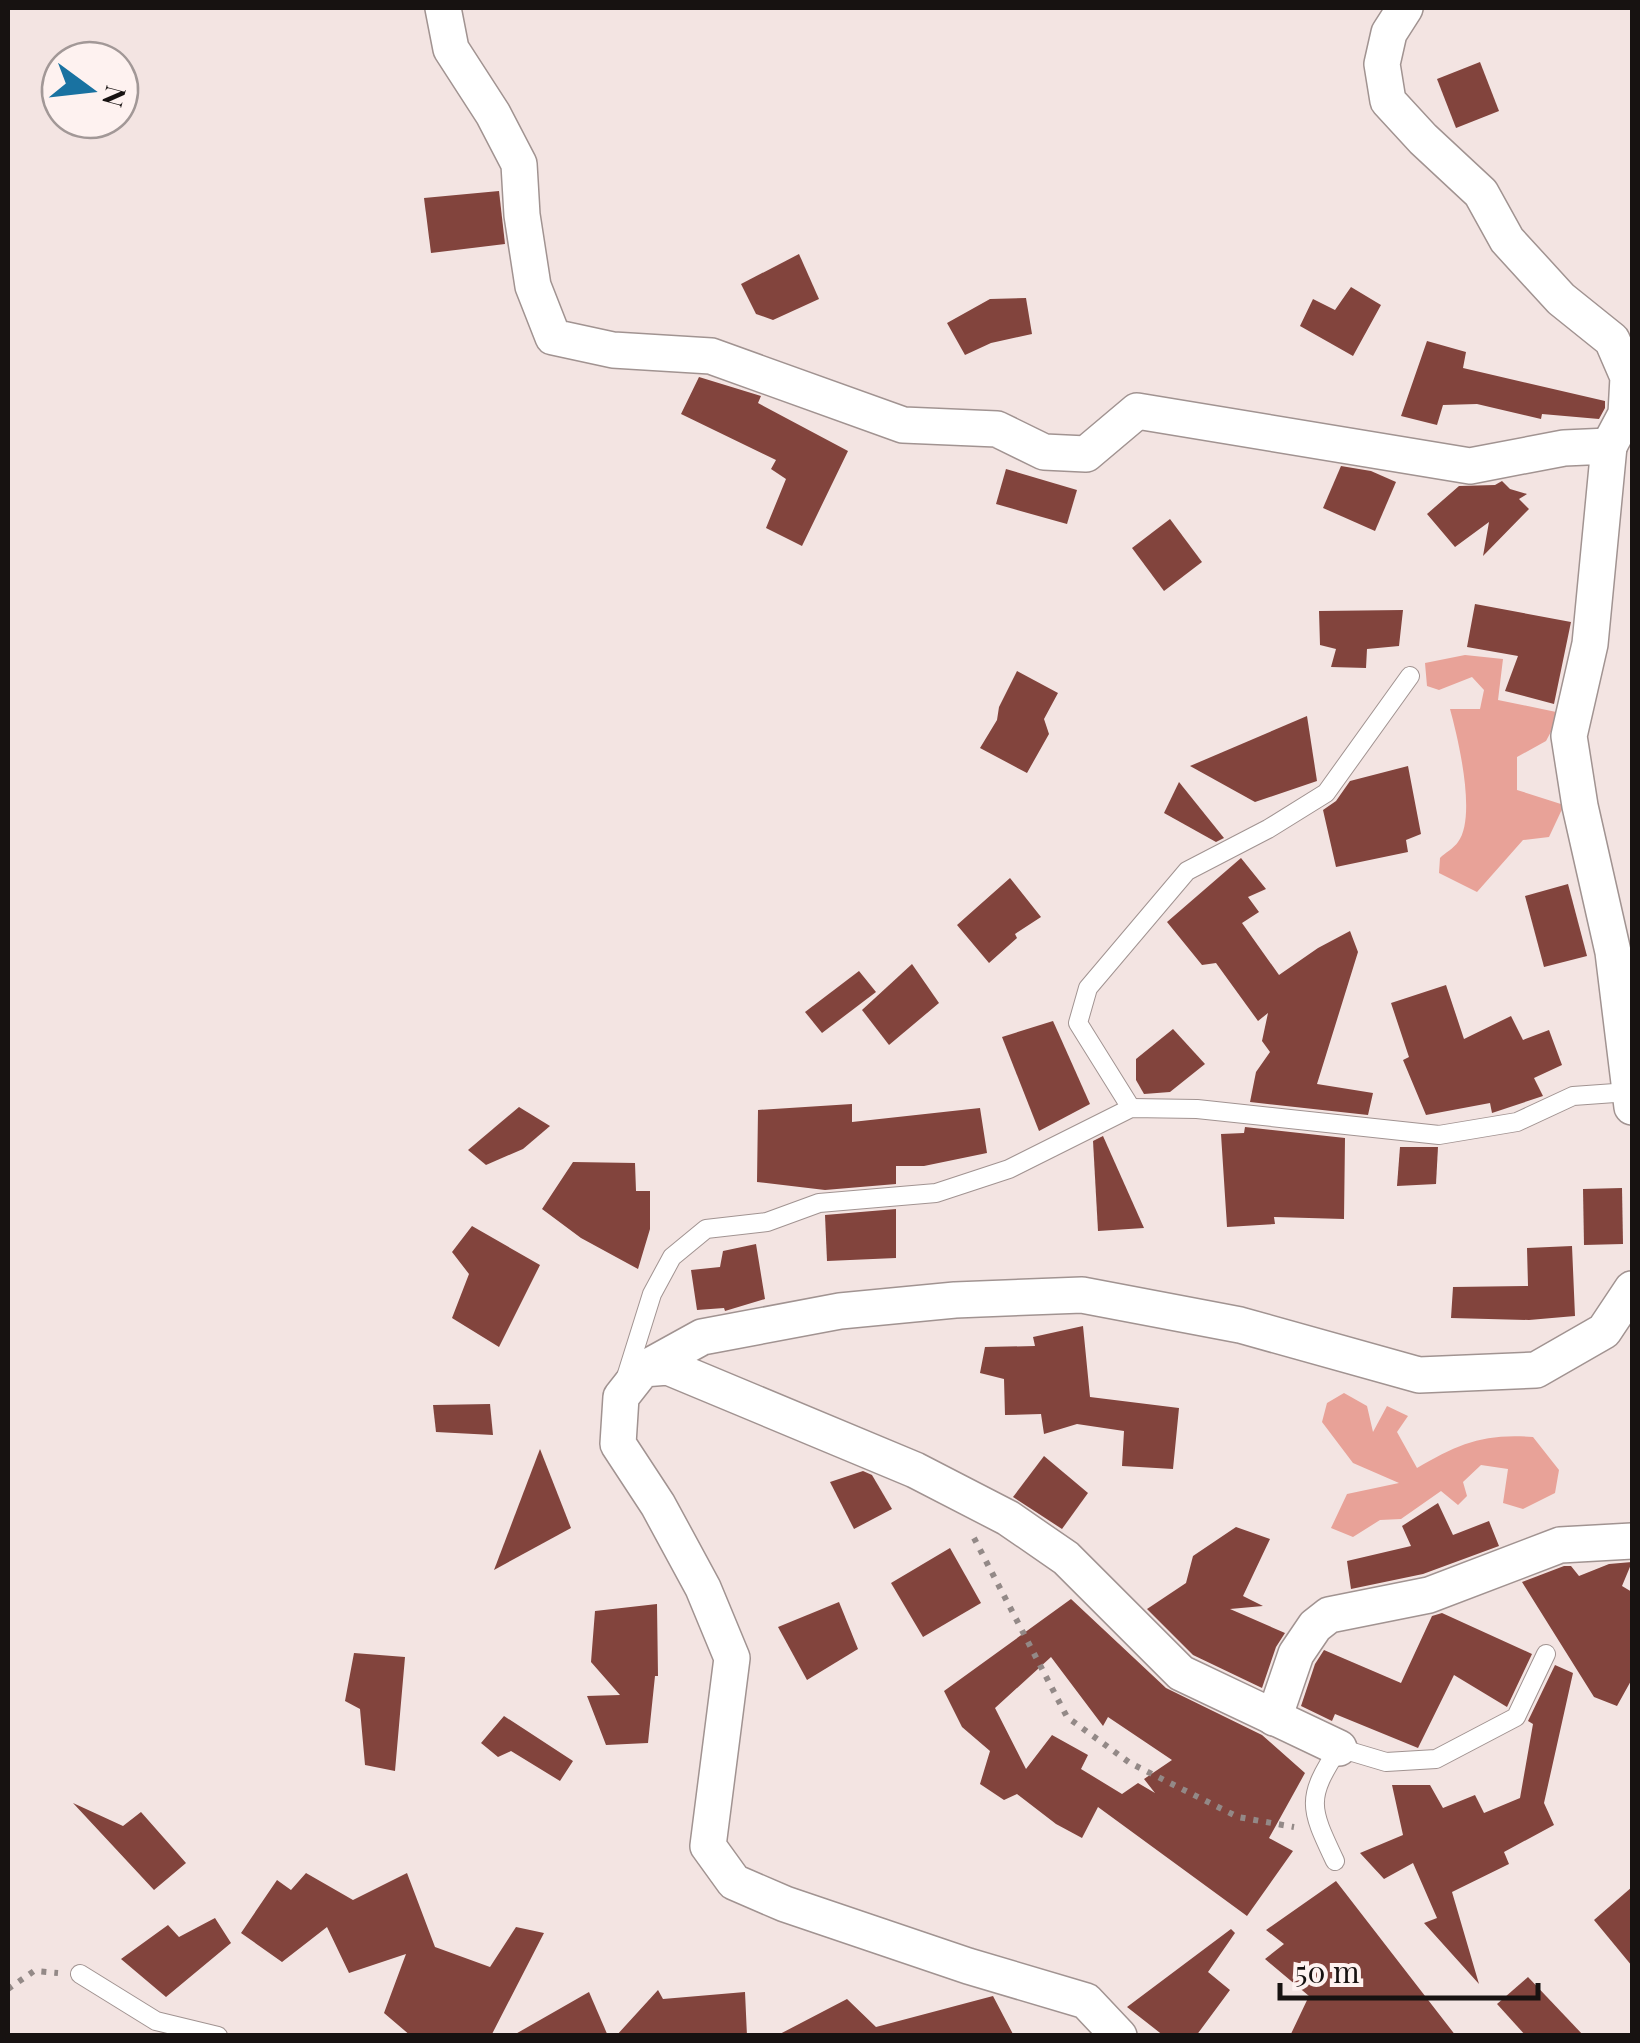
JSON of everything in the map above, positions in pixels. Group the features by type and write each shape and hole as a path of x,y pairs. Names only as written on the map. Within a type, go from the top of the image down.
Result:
{"street":[{"path":"443,8 452,49 494,114 520,164 522,215 533,286 553,337 613,350 711,356 903,425 997,430 1044,452 1086,454 1136,411 1470,466 1564,448 1609,446"},
{"path":"1405,8 1389,33 1382,64 1388,101 1481,193 1507,240 1561,299 1612,340 1628,378 1626,414 1609,446 1590,644 1568,736 1613,952 1631,1100"},
{"path":"1120,2036 1086,2000 950,1960 785,1904 734,1882 708,1846 732,1658 703,1588 658,1505 618,1444 632,1383 702,1337 840,1312 955,1300 1082,1295 1240,1325 1419,1375 1536,1370 1604,1330 1632,1289"},
{"path":"632,1383 668,1367 915,1470 1008,1518 1066,1558 1180,1673 1339,1748"},
{"path":"1274,1718 1296,1654 1314,1626 1329,1616 1429,1595 1560,1545 1632,1541"}],"lane":[{"path":"1130,1108 1078,1022 1088,988 1187,871 1326,792 1410,676"},
{"path":"632,1383 652,1294 672,1257 706,1229 767,1222 819,1203 936,1193 1008,1170 1130,1108 1197,1109 1439,1135 1516,1122 1573,1096 1631,1100"},
{"path":"1335,1860 1312,1812 1320,1776 1339,1748 1386,1762 1436,1759 1516,1717 1546,1654"},
{"path":"80,1974 156,2021 218,2036"}],"path":[{"path":"974,1536 1067,1718 1130,1763 1238,1818 1321,1831"},
{"path":"8,1990 34,1971 80,1974"}],"shaded area":[{"path":"1465,655 1503,659 1498,700 1561,713 1546,741 1517,757 1517,790 1564,805 1549,837 1523,840 1477,892 1439,873 1440,858 1458,842 1466,815 1464,777 1450,709 1480,709 1484,690 1472,677 1439,690 1427,686 1425,663"},
{"path":"1344,1393 1367,1406 1373,1432 1387,1406 1408,1416 1397,1432 1417,1468 1472,1442 1533,1437 1559,1470 1555,1493 1523,1509 1503,1503 1508,1469 1481,1465 1463,1482 1467,1496 1458,1505 1441,1491 1401,1519 1380,1520 1353,1537 1331,1528 1347,1494 1399,1483 1353,1463 1322,1422 1327,1403"}],"building":[{"path":"1480,62 1499,111 1456,128 1437,79"},
{"path":"499,191 505,244 431,253 424,198"},
{"path":"799,254 819,299 773,320 756,314 741,284"},
{"path":"1351,287 1381,305 1353,356 1300,326 1313,299 1335,310"},
{"path":"1026,298 1032,334 991,343 965,355 947,323 990,299"},
{"path":"1427,341 1466,352 1463,368 1605,401 1605,408 1599,419 1542,414 1541,419 1477,404 1443,405 1437,425 1401,416"},
{"path":"699,377 761,396 758,403 848,451 802,546 766,528 786,479 771,469 776,460 681,414"},
{"path":"1341,466 1371,471 1396,482 1375,531 1323,508"},
{"path":"1006,469 1077,490 1067,524 996,504"},
{"path":"1502,481 1510,489 1527,494 1519,499 1529,509 1483,556 1489,522 1455,547 1427,514 1459,486 1495,485"},
{"path":"1170,519 1202,562 1164,591 1132,548"},
{"path":"1475,604 1571,622 1554,704 1505,691 1518,656 1467,647"},
{"path":"1403,610 1399,646 1367,649 1366,668 1331,667 1336,649 1320,645 1319,611"},
{"path":"1017,671 1058,693 1044,719 1049,734 1027,773 980,748 997,720 999,707"},
{"path":"1307,716 1317,781 1255,802 1190,766"},
{"path":"1408,766 1421,834 1406,840 1408,852 1336,867 1323,810 1336,801 1350,781"},
{"path":"1179,782 1224,838 1216,842 1164,813"},
{"path":"1241,858 1266,889 1248,897 1259,912 1242,923 1279,975 1350,931 1358,952 1317,1084 1373,1093 1368,1115 1250,1102 1256,1072 1270,1052 1262,1041 1268,1013 1258,1021 1216,963 1202,965 1167,922"},
{"path":"1010,878 1041,917 1015,934 1017,938 989,963 957,925"},
{"path":"1568,884 1587,956 1544,967 1525,896"},
{"path":"912,964 939,1003 889,1045 862,1010"},
{"path":"859,971 876,992 822,1033 805,1012"},
{"path":"1446,985 1464,1039 1511,1016 1523,1040 1549,1030 1562,1065 1534,1078 1543,1096 1492,1113 1490,1103 1426,1115 1403,1060 1409,1057 1391,1003"},
{"path":"1053,1021 1090,1104 1039,1131 1002,1037"},
{"path":"1173,1029 1205,1064 1170,1092 1144,1094 1136,1080 1136,1059"},
{"path":"852,1104 852,1122 980,1108 987,1153 924,1166 896,1166 896,1184 825,1190 757,1182 758,1110"},
{"path":"519,1107 550,1126 523,1149 486,1165 468,1150"},
{"path":"1245,1127 1345,1138 1344,1219 1274,1217 1275,1224 1227,1227 1221,1134 1244,1133"},
{"path":"1103,1136 1144,1228 1098,1231 1093,1141"},
{"path":"1400,1147 1438,1147 1436,1184 1397,1186"},
{"path":"573,1162 635,1163 636,1191 650,1191 650,1229 638,1269 581,1238 542,1209"},
{"path":"1622,1188 1623,1244 1584,1245 1583,1189"},
{"path":"896,1209 896,1258 827,1261 825,1215"},
{"path":"472,1226 540,1265 499,1347 452,1318 469,1274 452,1252"},
{"path":"756,1244 765,1299 725,1311 697,1310 691,1270 720,1267 723,1251"},
{"path":"1572,1246 1575,1316 1529,1320 1451,1318 1453,1287 1528,1286 1527,1248"},
{"path":"1083,1326 1090,1397 1179,1408 1173,1469 1122,1466 1124,1431 1077,1424 1044,1434 1041,1414 1005,1415 1004,1379 980,1373 985,1347 1035,1346 1033,1337"},
{"path":"490,1404 493,1435 436,1432 433,1405"},
{"path":"540,1449 571,1528 494,1570"},
{"path":"1044,1456 1088,1493 1062,1529 1013,1497"},
{"path":"863,1471 872,1475 892,1509 854,1529 830,1482"},
{"path":"1438,1503 1453,1535 1489,1521 1499,1546 1423,1574 1351,1589 1347,1561 1411,1546 1402,1526"},
{"path":"1236,1527 1270,1539 1243,1596 1263,1606 1230,1609 1285,1633 1262,1688 1193,1655 1147,1609 1186,1583 1193,1556"},
{"path":"950,1548 981,1603 923,1637 891,1583"},
{"path":"1632,1562 1622,1586 1632,1592 1632,1679 1617,1706 1594,1697 1522,1582 1564,1566 1571,1566 1579,1576 1609,1564"},
{"path":"1071,1599 1166,1688 1262,1735 1305,1773 1269,1838 1293,1851 1247,1916 1098,1807 1082,1838 1017,1794 1004,1800 980,1784 990,1751 962,1727 944,1691","holes":["1051,1657 1103,1726 1108,1717 1172,1760 1144,1779 1155,1793 1138,1783 1122,1794 1081,1769 1088,1755 1052,1735 1026,1769 995,1708"]},
{"path":"839,1602 858,1649 807,1680 778,1627"},
{"path":"657,1604 658,1676 648,1743 606,1745 587,1696 620,1695 591,1662 595,1611"},
{"path":"1442,1613 1532,1654 1507,1707 1454,1675 1418,1748 1335,1714 1332,1721 1301,1706 1315,1664 1324,1650 1401,1683 1432,1616"},
{"path":"354,1653 405,1657 395,1771 365,1765 360,1709 345,1701"},
{"path":"1555,1665 1573,1673 1544,1803 1554,1825 1504,1852 1509,1864 1452,1892 1479,1984 1424,1923 1437,1918 1413,1863 1384,1879 1360,1853 1403,1835 1392,1785 1430,1785 1443,1808 1475,1795 1484,1813 1520,1798 1533,1724 1528,1721"},
{"path":"504,1716 573,1761 560,1781 511,1751 498,1757 481,1743"},
{"path":"73,1803 123,1826 141,1812 186,1863 154,1890"},
{"path":"306,1873 353,1900 407,1873 435,1947 490,1967 516,1927 544,1933 491,2036 411,2036 384,2013 406,1954 349,1973 327,1927 282,1962 241,1933 277,1880 291,1890"},
{"path":"1336,1881 1456,2036 1290,2036 1309,1996 1265,1959 1284,1944 1266,1930"},
{"path":"1632,1887 1632,1966 1594,1920"},
{"path":"215,1918 231,1943 166,1997 121,1959 168,1925 179,1937"},
{"path":"1231,1929 1235,1933 1208,1972 1230,1990 1196,2036 1164,2036 1127,2007"},
{"path":"1528,1977 1584,2036 1526,2036 1497,2004"},
{"path":"658,1990 663,1999 745,1992 747,2036 616,2036"},
{"path":"589,1992 608,2036 512,2036"},
{"path":"993,1996 1014,2036 776,2036 847,1999 876,2027"}]}
